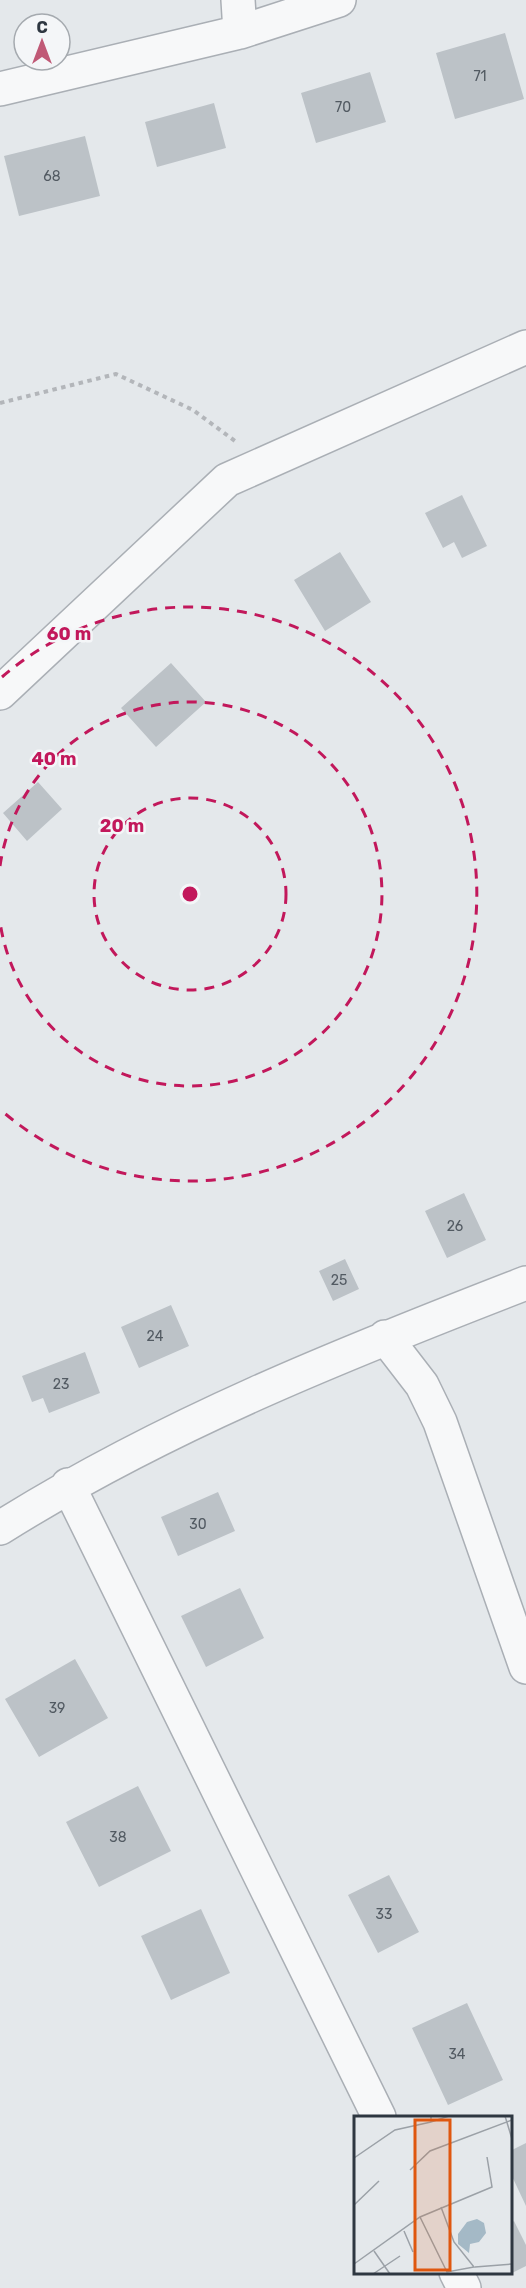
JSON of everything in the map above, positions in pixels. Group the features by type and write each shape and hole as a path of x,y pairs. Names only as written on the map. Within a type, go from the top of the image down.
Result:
{"street":[{"path":"238,0 240,32"},
{"path":"0,89 240,32 339,0"},
{"path":"0,693 227,480 526,347"},
{"path":"0,1528 68,1485 168,1433 385,1337 526,1283"},
{"path":"385,1337 422,1385 440,1422 526,1667"},
{"path":"68,1485 380,2116"},
{"path":"457,2273 464,2288"}],"path":[{"path":"0,403 116,374 194,410 264,463"}],"building":[{"path":"505,33 524,99 455,119 436,53"},
{"path":"370,72 386,122 316,143 301,93"},
{"path":"214,103 226,148 157,167 145,122"},
{"path":"85,136 100,196 19,216 4,156"},
{"path":"462,495 487,546 462,558 454,542 443,548 425,513"},
{"path":"340,552 371,602 325,631 294,580"},
{"path":"171,663 206,702 156,747 121,708"},
{"path":"38,782 62,809 27,841 3,813"},
{"path":"464,1193 486,1240 447,1258 425,1211"},
{"path":"345,1259 359,1289 333,1301 319,1271"},
{"path":"171,1305 189,1346 139,1368 121,1327"},
{"path":"85,1352 100,1393 49,1413 43,1398 32,1402 22,1376"},
{"path":"218,1492 235,1531 178,1556 161,1517"},
{"path":"240,1588 264,1638 206,1667 181,1616"},
{"path":"75,1659 108,1718 39,1757 5,1699"},
{"path":"138,1786 171,1851 99,1887 66,1822"},
{"path":"389,1875 419,1932 378,1953 348,1895"},
{"path":"201,1909 230,1973 171,2000 141,1936"},
{"path":"467,2003 503,2080 448,2105 412,2028"},
{"path":"526,2143 526,2206 511,2174 511,2150"},
{"path":"514,2221 526,2245 526,2266 508,2275 511,2273 511,2223"}]}
